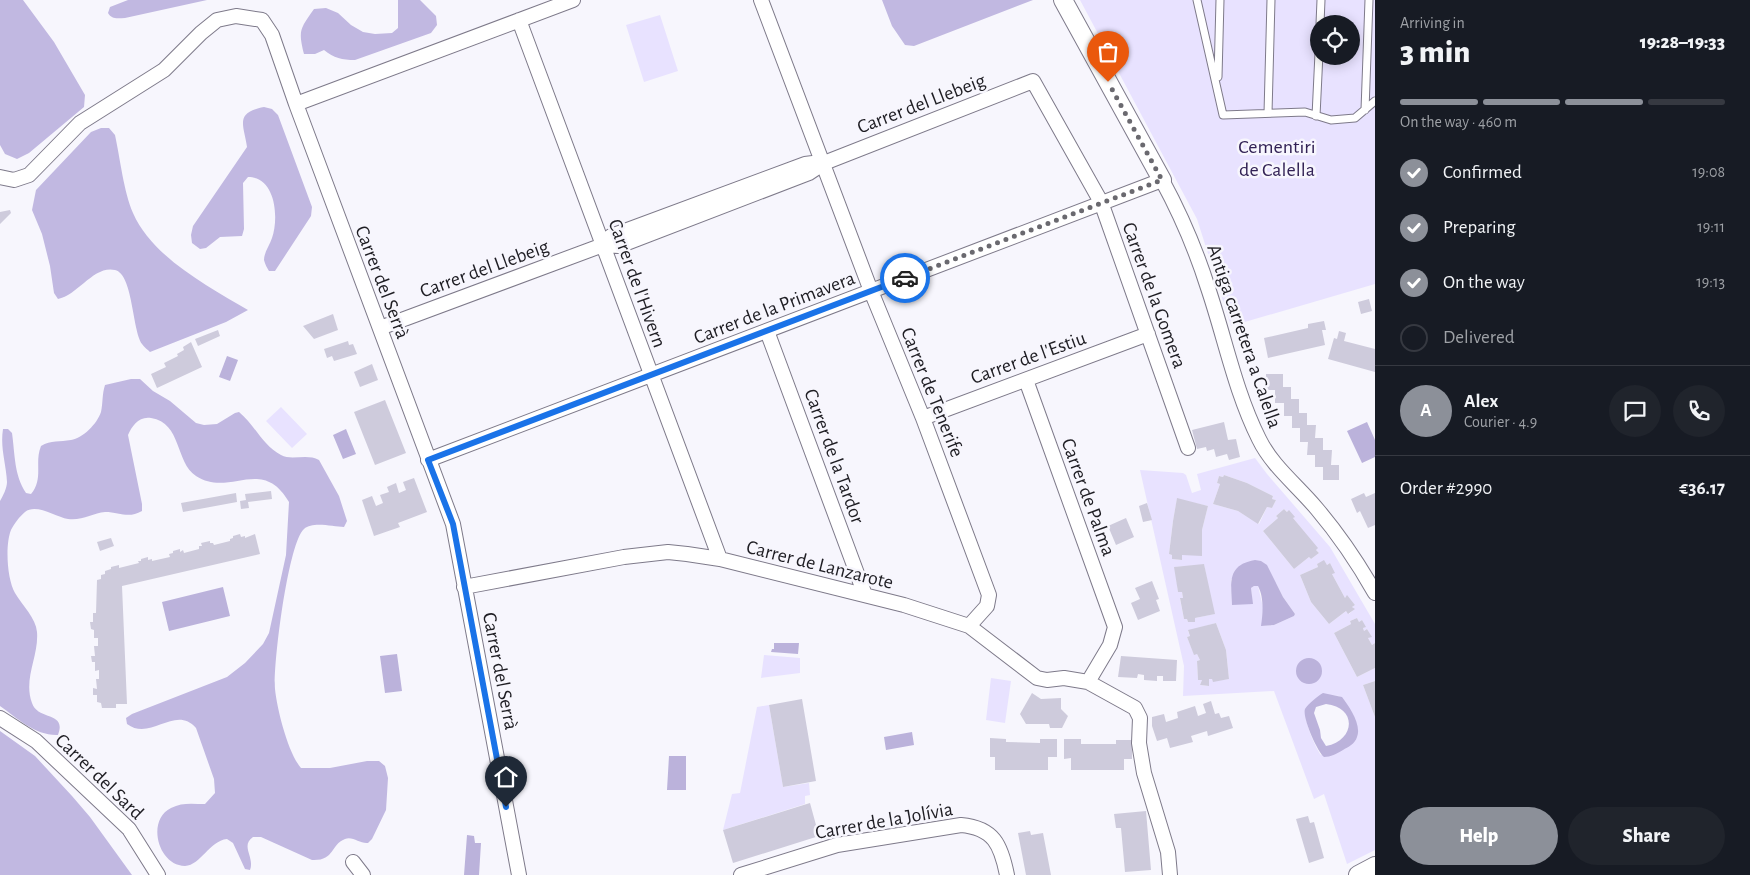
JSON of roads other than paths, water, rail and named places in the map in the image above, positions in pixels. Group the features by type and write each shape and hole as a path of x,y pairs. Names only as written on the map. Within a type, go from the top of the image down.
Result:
{"street":[{"path":"296,104 573,0"},
{"name":"Carrer de Tenerife","path":"761,0 824,162 871,291 923,418 989,595 987,606 969,626"},
{"path":"1063,0 1162,180"},
{"name":"Carrer del Serrà","path":"0,177 14,180 28,175 80,123 164,70 200,33 217,20 236,16 262,20 272,35 453,524 519,875"},
{"name":"Carrer de l'Hivern","path":"519,20 720,559"},
{"name":"Carrer del Llebeig","path":"380,328 603,245 618,246 809,173 824,162 1033,81"},
{"name":"Carrer de la Gomera","path":"1033,81 1101,202 1188,448"},
{"name":"Carrer de la Primavera","path":"428,460 1162,180"},
{"name":"Antiga carretera a Calella","path":"1162,180 1189,235 1201,267 1237,384 1248,416 1260,442 1277,466 1339,535 1375,593"},
{"name":"Carrer de la Tardor","path":"767,331 865,596"},
{"name":"Carrer de l'Estiu","path":"923,418 1148,334"},
{"name":"Carrer de Palma","path":"1026,380 1115,627 1110,645 1088,682"},
{"name":"Carrer de Lanzarote","path":"464,587 624,558 668,552 720,559 904,605 969,626 1037,678 1047,680 1064,678 1088,682 1135,708 1140,718 1139,743 1144,773 1168,852 1170,875"},
{"name":"Carrer del Sard","path":"0,718 36,741 129,829 158,875"},
{"name":"Carrer de la Jolívia","path":"741,875 834,846 961,825 978,827 991,835 1001,850 1007,875"},
{"path":"353,862 363,875"},
{"path":"1358,875 1375,866"}],"lane":[{"path":"1197,0 1224,115 1304,112 1331,120 1356,118 1375,101"},
{"path":"1217,88 1220,0"},
{"path":"1268,113 1271,0"},
{"path":"1320,15 1321,0"},
{"path":"1365,110 1369,0"},
{"path":"1316,116 1318,65"}],"park label":[{"name":"Cementiri de Calella","path":"1277,158"}]}
